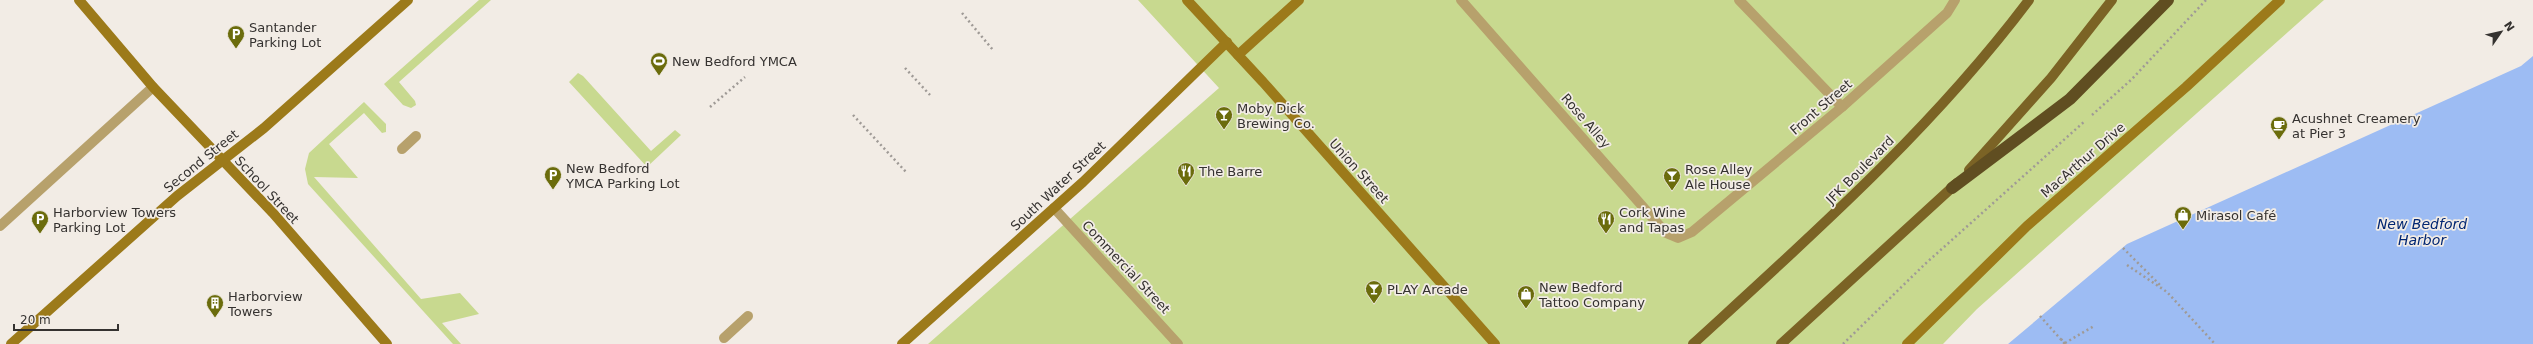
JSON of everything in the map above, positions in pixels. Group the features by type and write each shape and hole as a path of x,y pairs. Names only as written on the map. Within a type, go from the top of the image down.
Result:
{"highway":[{"path":"1952,188 2070,99 2168,0"}],"main road":[{"name":"School Street","path":"79,0 153,86 222,161 273,213 387,344"},
{"name":"Second Street","path":"11,344 171,202 264,128 408,0"},
{"name":"Union Street","path":"1187,0 1227,42 1495,344"},
{"path":"1238,55 1299,0"},
{"name":"JFK Boulevard","path":"1693,344 1852,198 1955,90 2029,0"},
{"path":"1781,344 1952,188 2005,132 2088,33 2112,0"},
{"name":"MacArthur Drive","path":"1908,344 2022,231 2186,87 2280,0"},
{"name":"South Water Street","path":"902,344 1054,208 1227,42"}],"street":[{"name":"Rose Alley","path":"1461,0 1666,233 1672,236 1683,237 1698,227"},
{"path":"1739,0 1842,107"},
{"name":"Front Street","path":"1698,227 1842,107 1947,13 1955,0"},
{"path":"0,226 153,86"},
{"path":"402,149 416,136"},
{"name":"Commercial Street","path":"1054,208 1178,344"},
{"path":"724,338 748,316"}],"path":[{"path":"1843,344 1925,264 2132,79 2206,0"},
{"path":"962,13 993,50"},
{"path":"906,68 930,95"},
{"path":"710,106 745,77"},
{"path":"853,115 906,172"},
{"path":"2123,248 2167,292 2215,344"},
{"path":"2127,266 2167,292"},
{"path":"2040,316 2065,344"},
{"path":"2065,344 2094,326"},
{"path":"2060,339 2065,344"}],"green space":[{"path":"479,0 491,0 399,82 415,101 416,105 411,108 403,105 384,84"},
{"path":"1138,0 2324,0 1977,309 1943,344 928,344 1219,88"},
{"path":"578,73 583,76 651,151 675,130 681,135 647,167 569,82"},
{"path":"364,102 386,124 386,132 382,133 364,113 329,144 358,178 314,177 421,299 460,293 479,314 442,323 461,344 453,344 308,184 305,169 309,153"}],"water":[{"name":"New Bedford Harbor","path":"2533,56 2533,344 2008,344 2127,244 2521,66"}],"place":[{"name":"Santander Parking Lot","path":"236,49"},
{"name":"New Bedford YMCA","path":"659,76"},
{"name":"Moby Dick Brewing Co.","path":"1224,130"},
{"name":"Acushnet Creamery at Pier 3","path":"2279,140"},
{"name":"The Barre","path":"1186,186"},
{"name":"New Bedford YMCA Parking Lot","path":"553,190"},
{"name":"Rose Alley Ale House","path":"1672,191"},
{"name":"Mirasol Café","path":"2183,230"},
{"name":"Harborview Towers Parking Lot","path":"40,234"},
{"name":"Cork Wine and Tapas","path":"1606,234"},
{"name":"PLAY Arcade","path":"1374,304"},
{"name":"New Bedford Tattoo Company","path":"1526,309"},
{"name":"Harborview Towers","path":"215,318"}]}
